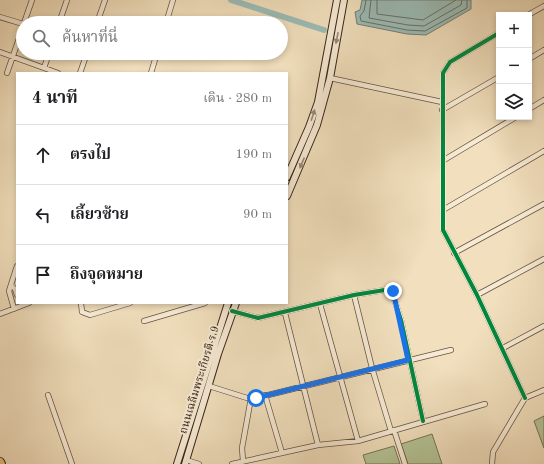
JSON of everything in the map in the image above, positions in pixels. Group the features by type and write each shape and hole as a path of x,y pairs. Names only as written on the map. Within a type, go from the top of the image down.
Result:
{"main road":[{"path":"288,175 309,127 318,102 337,0"},
{"path":"288,194 317,125 330,78 344,0"},
{"name":"ถนนเฉลิมพระเกียรติ ร.9","path":"177,464 228,304"},
{"name":"ถนนเฉลิมพระเกียรติ ร.9","path":"185,462 232,311 236,304"},
{"path":"0,459 1,463"}],"street":[{"path":"26,16 32,0"},
{"path":"61,16 67,0"},
{"path":"99,16 105,0"},
{"path":"168,16 173,0"},
{"path":"532,13 544,6"},
{"path":"0,17 16,23"},
{"path":"496,35 450,62 443,73 442,110 444,160 442,230 477,295 525,398"},
{"path":"7,73 16,47"},
{"path":"532,57 544,50"},
{"path":"0,52 16,58"},
{"path":"21,60 55,72"},
{"path":"44,68 47,60"},
{"path":"80,72 85,60"},
{"path":"151,72 155,60"},
{"path":"330,78 442,102"},
{"path":"442,110 496,79"},
{"path":"532,107 544,100"},
{"path":"444,160 511,120"},
{"path":"443,210 544,151"},
{"path":"454,253 544,204"},
{"path":"477,295 544,259"},
{"path":"14,309 8,291 16,269"},
{"path":"11,285 16,292"},
{"path":"232,311 258,318 285,313 354,295 389,288 393,290 423,421"},
{"path":"354,295 372,368 404,464"},
{"path":"81,304 82,312 90,315 127,304"},
{"path":"144,321 202,304"},
{"path":"320,304 358,441"},
{"path":"0,314 20,305"},
{"path":"285,313 302,386 318,445"},
{"path":"503,348 544,326"},
{"path":"209,386 251,398 451,350"},
{"path":"492,464 494,452 525,398 544,390"},
{"path":"48,395 72,464"},
{"path":"266,395 282,453"},
{"path":"243,462 242,448 251,398"},
{"path":"232,464 318,445 358,441 485,404"},
{"path":"185,462 199,464"}],"green space":[{"path":"544,416 544,448 534,421"},
{"path":"432,434 442,464 408,464 401,444"},
{"path":"394,446 400,464 366,464 363,455"}],"water":[{"path":"362,0 471,0 471,9 426,35 407,34 357,24 355,12 360,10"}],"waterway":[{"path":"231,0 281,16"},
{"path":"288,18 324,30"}],"cycle path":[{"path":"496,35 450,62 443,73 443,230 477,295 525,398"},
{"path":"232,311 258,318 354,295 391,289 401,320 423,421"}],"route":[{"path":"256,398 339,376 408,360 401,320 393,291"}]}
